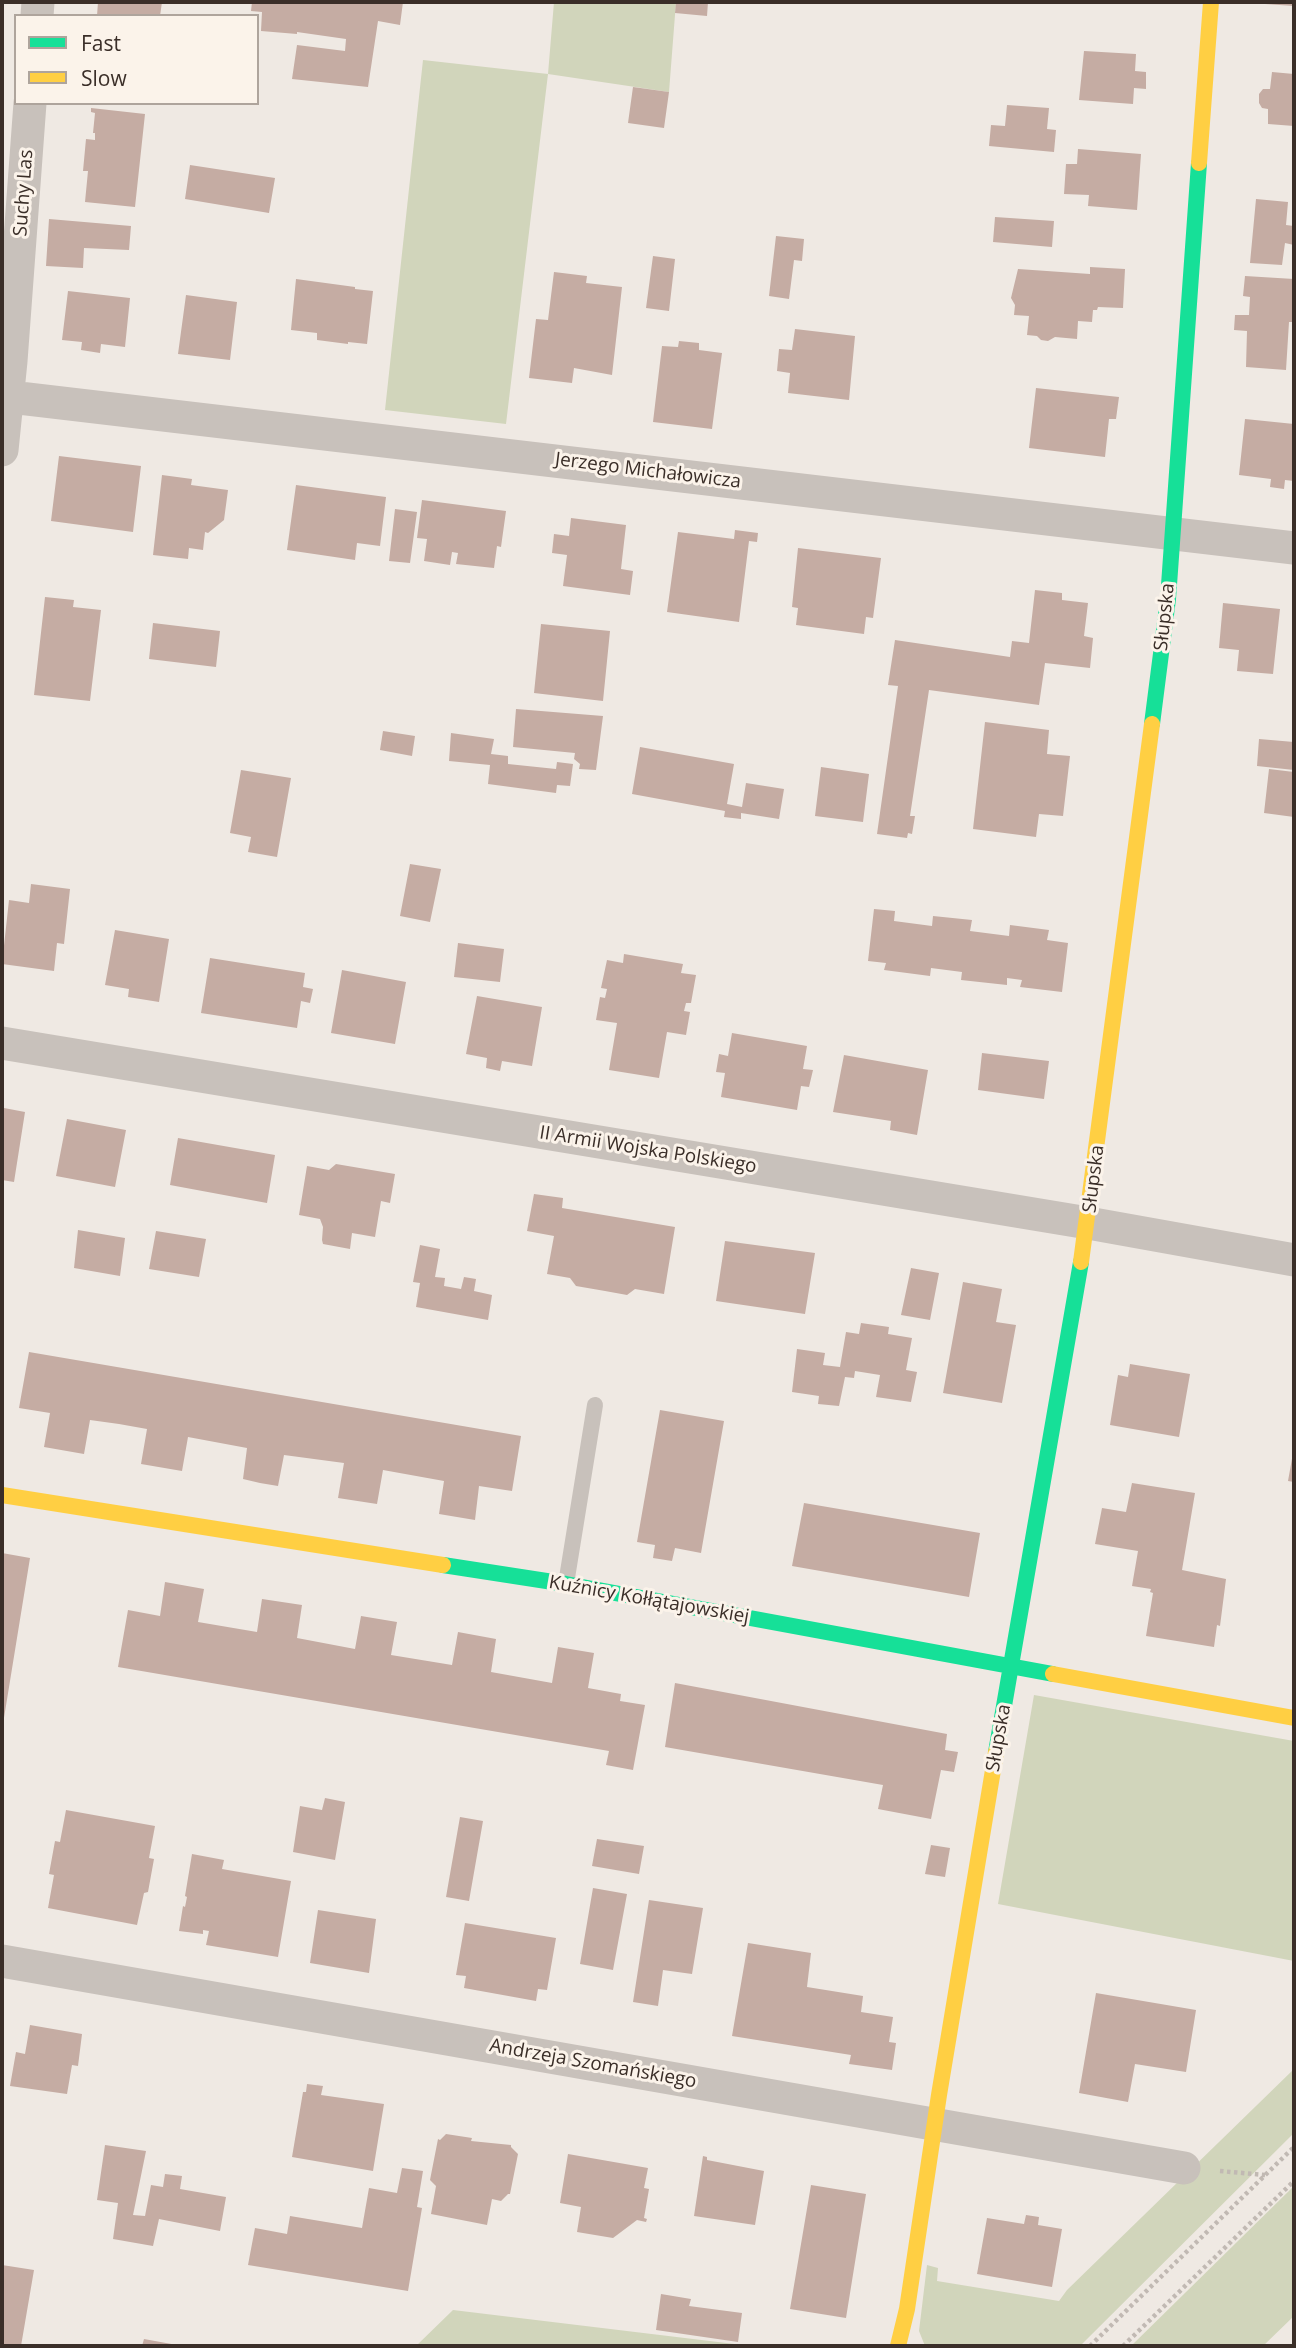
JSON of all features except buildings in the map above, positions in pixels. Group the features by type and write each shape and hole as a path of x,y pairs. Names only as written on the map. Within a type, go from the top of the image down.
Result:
{"street":[{"name":"Słupska","path":"898,2346 907,2309 934,2124 1010,1667 1088,1223 1168,599 1211,2"},
{"name":"Suchy Las","path":"2,450 30,105"},
{"name":"Jerzego Michałowicza","path":"5,396 1294,548"},
{"name":"II Armii Wojska Polskiego","path":"2,1043 1294,1259"},
{"name":"Kuźnicy Kołłątajowskiej","path":"2,1495 566,1584 1294,1718"},
{"name":"Andrzeja Szomańskiego","path":"2,1961 1184,2168"}],"lane":[{"path":"566,1584 595,1405"}],"path":[{"path":"1090,2346 1294,2147"},
{"path":"1184,2168 1265,2175"},
{"path":"1123,2346 1294,2181"}],"green space":[{"path":"554,2 676,2 669,92 548,74"},
{"path":"423,60 548,74 506,424 385,410"},
{"path":"1034,1695 1294,1741 1294,1961 998,1904"},
{"path":"1294,2069 1294,2133 1080,2346 925,2346 919,2331 927,2265 938,2268 937,2281 1059,2301 1067,2290"},
{"path":"1294,2186 1294,2316 1263,2346 1131,2346"},
{"path":"453,2310 751,2346 416,2346"}],"traffic: fast":[{"path":"1152,724 1168,599 1199,163"},
{"path":"996,1752 1081,1262"},
{"path":"443,1565 566,1584 1053,1674"}],"traffic: slow":[{"path":"1199,163 1211,2"},
{"path":"1081,1262 1152,724"},
{"path":"2,1495 443,1565"},
{"path":"1053,1674 1294,1718"},
{"path":"898,2346 907,2309 939,2095 996,1752"}]}
